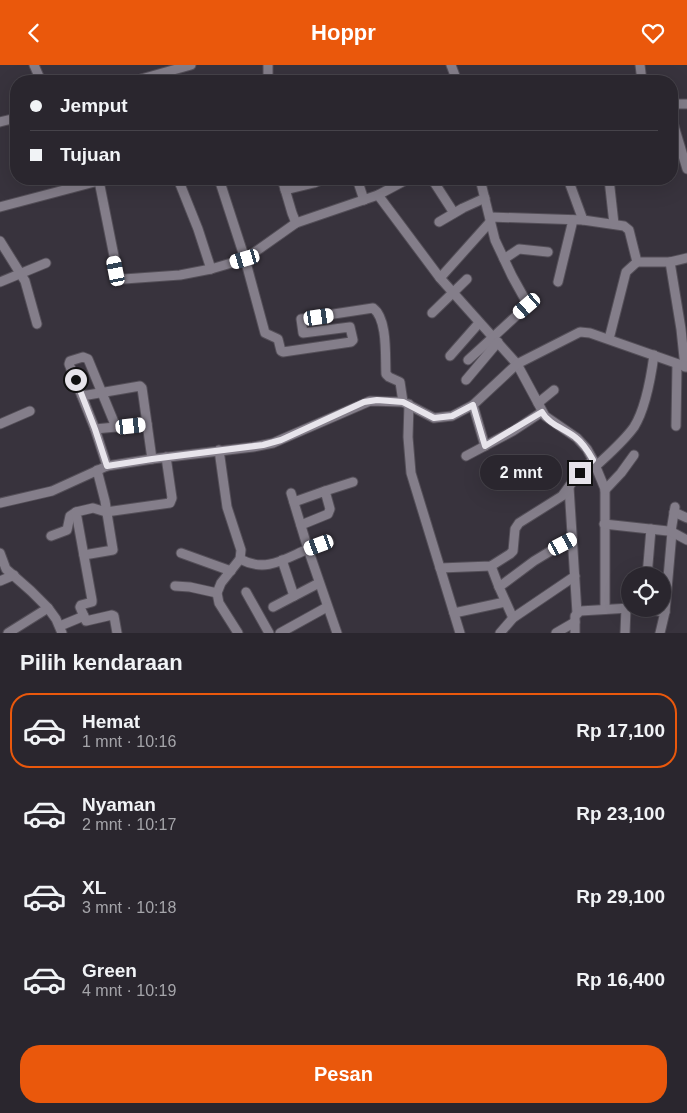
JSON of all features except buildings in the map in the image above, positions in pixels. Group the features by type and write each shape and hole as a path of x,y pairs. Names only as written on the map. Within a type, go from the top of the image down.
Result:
{"street":[{"path":"155,75 191,65"},
{"path":"678,139 687,169"},
{"path":"0,207 81,185"},
{"path":"104,185 116,271 119,277 124,279 180,275 211,269 245,259 296,223 378,195 391,185"},
{"path":"180,185 211,269"},
{"path":"220,185 245,259 265,333 278,339 281,352 353,341 350,327 302,333 301,320 364,309 373,309 379,314 384,336 386,374 400,382 406,403 411,473 460,633"},
{"path":"284,185 296,223"},
{"path":"285,190 306,185"},
{"path":"359,185 364,200"},
{"path":"436,185 454,213"},
{"path":"468,360 495,339 527,306 527,300 512,276 494,238 482,185"},
{"path":"558,283 578,220 569,185"},
{"path":"609,185 614,224"},
{"path":"378,195 440,278 517,364 542,412 550,421 577,438 587,449 595,463 605,490 604,609"},
{"path":"439,221 485,198"},
{"path":"490,219 578,220 627,227 631,232 637,263"},
{"path":"440,278 490,219"},
{"path":"0,241 25,281 37,324"},
{"path":"504,259 520,249 548,252"},
{"path":"609,339 626,272 637,263 687,259"},
{"path":"670,261 684,329 683,366 676,426"},
{"path":"0,282 20,272 46,263"},
{"path":"432,313 468,279"},
{"path":"319,317 322,346"},
{"path":"450,356 479,323"},
{"path":"0,503 52,491 107,466 253,447 281,440 370,401 406,403 434,418 452,416 473,405 517,364 580,332 609,339 683,366"},
{"path":"466,380 495,339"},
{"path":"440,568 492,566 510,555 513,551 515,529 519,523 559,498 580,473 595,463 629,433 638,420 654,355"},
{"path":"107,466 95,429 69,364 70,361 83,357 90,361 116,427"},
{"path":"82,396 140,386 143,391 152,459"},
{"path":"538,403 554,390"},
{"path":"473,405 485,446"},
{"path":"0,424 30,411"},
{"path":"466,456 542,412"},
{"path":"95,429 147,424"},
{"path":"219,451 227,507 241,550 240,559 221,583 217,593 219,603 238,633"},
{"path":"605,490 634,455"},
{"path":"52,536 67,531 70,516 76,512 93,508 106,512 170,503 172,499 166,457"},
{"path":"84,555 113,551 97,470"},
{"path":"335,632 292,497 325,491 353,482"},
{"path":"569,487 575,576 575,633"},
{"path":"301,525 328,514 330,509 325,491"},
{"path":"668,567 675,509 687,517"},
{"path":"76,512 92,601 80,606 86,621 114,616 117,633"},
{"path":"604,524 671,532 687,540"},
{"path":"649,567 651,529"},
{"path":"499,587 534,561 572,539"},
{"path":"240,559 260,567 269,566 329,542"},
{"path":"0,553 6,569 48,608 61,629 84,616"},
{"path":"181,553 231,571"},
{"path":"282,560 294,596"},
{"path":"492,566 513,618"},
{"path":"0,581 14,575"},
{"path":"500,633 513,618 575,576"},
{"path":"272,607 319,583"},
{"path":"175,586 217,593"},
{"path":"246,592 268,633"},
{"path":"454,613 505,602"},
{"path":"280,633 327,607"},
{"path":"8,633 48,608"},
{"path":"556,633 576,618 584,609 621,608"},
{"path":"625,633 627,617"},
{"path":"660,633 664,617"}],"route":[{"path":"76,380 107,466 263,445 281,440 364,402 377,400 403,402 434,418 452,416 473,405 485,446 542,412 550,421 577,438 587,449 593,460 580,473"}]}
